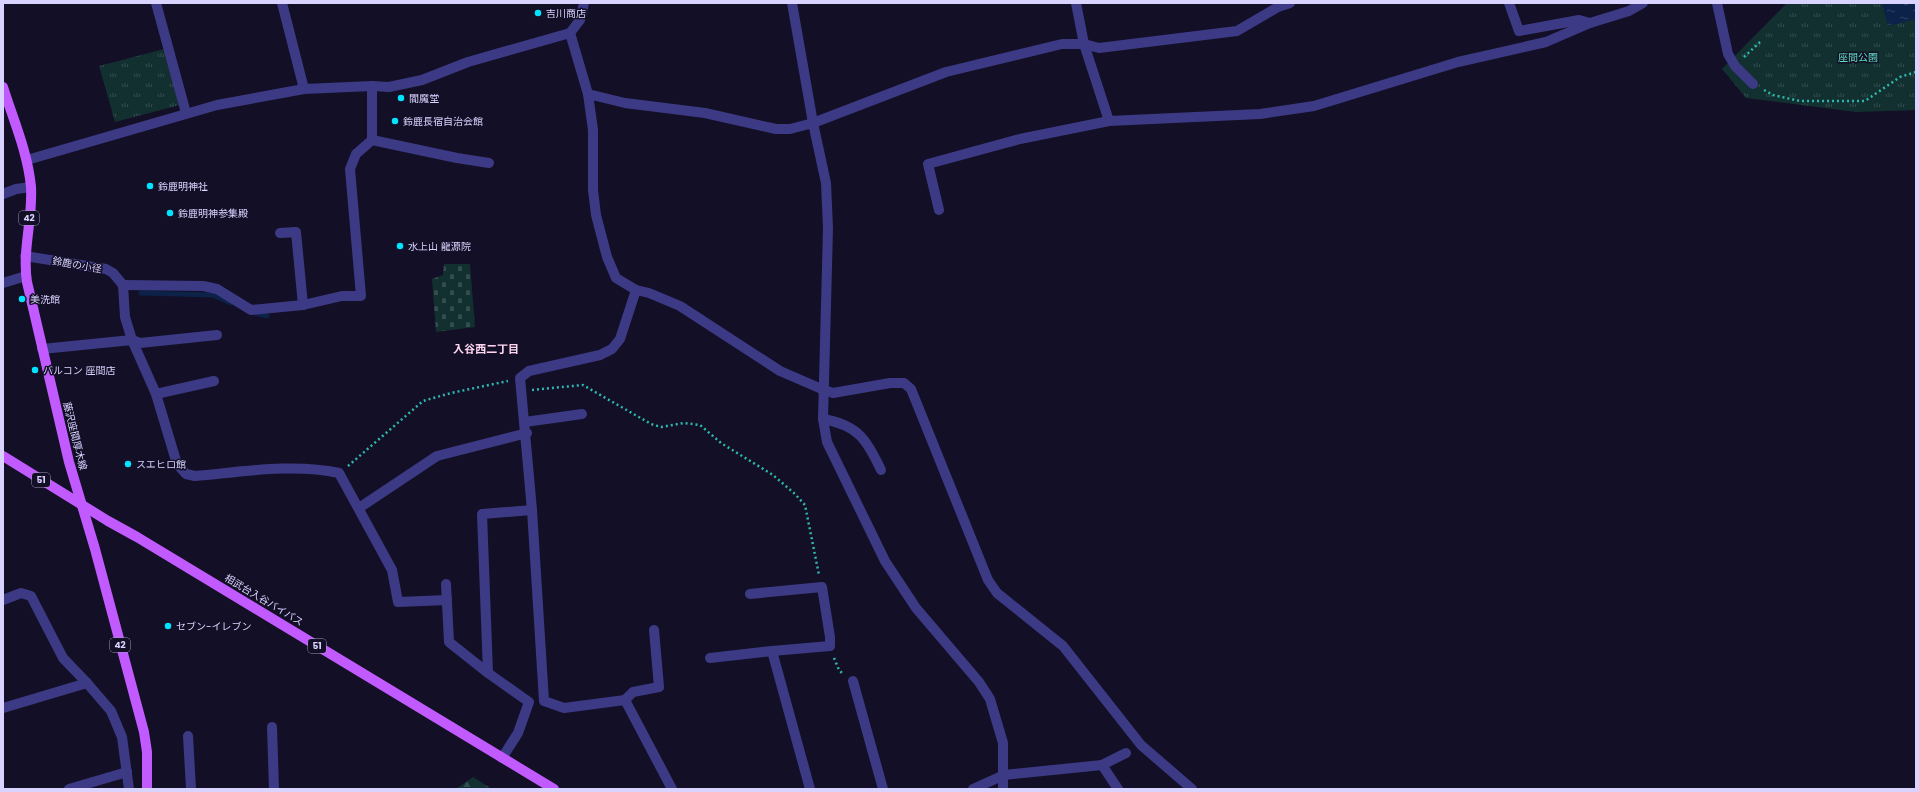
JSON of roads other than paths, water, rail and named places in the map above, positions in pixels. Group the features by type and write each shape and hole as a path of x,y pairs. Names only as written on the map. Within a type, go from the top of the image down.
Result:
{"main road":[{"name":"藤沢座間厚木線","path":"3,87 26,160 31,187 25,256 26,276 69,462 80,503 95,549 144,732 147,752 147,789"},
{"name":"相武台入谷バイパス","path":"3,456 108,522 137,537 554,789"}],"street":[{"path":"156,3 186,113"},
{"path":"282,3 304,89"},
{"path":"26,160 217,105 304,89 372,86 389,87 422,80 468,62 570,33 580,20 584,3"},
{"path":"792,3 813,123 826,183 828,228 823,419 827,442 885,561 916,608 979,682 990,699 1003,743 1003,789"},
{"path":"1076,3 1084,44 1109,121"},
{"path":"588,94 624,103 705,114 776,130 790,129 813,123 946,72 1062,44 1084,44 1099,48 1237,31 1278,5 1290,3"},
{"path":"1509,3 1519,31 1579,20 1590,23"},
{"path":"939,210 928,164 1020,139 1109,121 1260,114 1314,106 1458,62 1546,42 1590,23 1629,11 1644,3"},
{"path":"1717,3 1728,54 1735,66 1753,84"},
{"path":"570,33 588,94 593,130 596,215 607,257 616,278 636,290 654,295 680,306 780,371 824,390 833,393 890,383 904,383 911,389 988,580 997,593 1063,646 1141,745 1192,789"},
{"path":"372,86 372,140 356,154 350,169 361,296 342,296 303,305 251,310 218,289 202,286 122,285 125,317 132,340 156,394 177,464 186,474 195,476 278,469 326,470 339,473 360,508 392,570 398,602 447,600"},
{"path":"372,140 457,158 489,163"},
{"path":"3,194 16,189 31,187"},
{"path":"280,233 296,232 303,305"},
{"name":"鈴鹿の小径","path":"25,256 106,269 114,273 122,285"},
{"path":"3,283 26,276"},
{"path":"636,290 620,339 612,349 600,355 528,371 520,378 532,510 544,701 564,708 625,700 633,692 659,687 654,630"},
{"path":"42,349 132,340 140,343 217,334"},
{"path":"156,394 214,381"},
{"path":"525,422 582,414"},
{"path":"823,419 839,422 862,436 881,470"},
{"path":"360,508 437,456 526,433"},
{"path":"488,673 482,514 532,510"},
{"path":"446,584 449,642 488,673 529,702 518,733 502,758"},
{"path":"710,658 830,646 830,637 822,587 750,594"},
{"path":"3,600 21,593 31,596 63,658 88,683 111,711 122,737 128,772 129,789"},
{"path":"772,651 810,789"},
{"path":"853,681 884,789"},
{"path":"3,708 88,683"},
{"path":"625,700 672,789"},
{"path":"272,727 274,789"},
{"path":"188,736 191,789"},
{"path":"973,789 1004,774 1102,765 1126,753"},
{"path":"1102,765 1118,789"},
{"path":"69,789 128,772"}],"water":[{"path":"1882,3 1916,3 1916,19 1888,26"}],"waterway":[{"path":"141,293 213,295 231,303"},
{"path":"251,312 267,316"}],"place":[{"name":"吉川商店","path":"538,13"},
{"name":"閻魔堂","path":"401,98"},
{"name":"鈴鹿長宿自治会館","path":"395,121"},
{"name":"鈴鹿明神社","path":"150,186"},
{"name":"鈴鹿明神参集殿","path":"170,213"},
{"name":"水上山 龍源院","path":"400,246"},
{"name":"美洗館","path":"22,299"},
{"name":"バルコン 座間店","path":"35,370"},
{"name":"スエヒロ館","path":"128,464"},
{"name":"セブン-イレブン","path":"168,626"}],"district":[{"name":"入谷西二丁目","path":"486,349"}],"park label":[{"name":"座間公園","path":"1858,57"}]}
